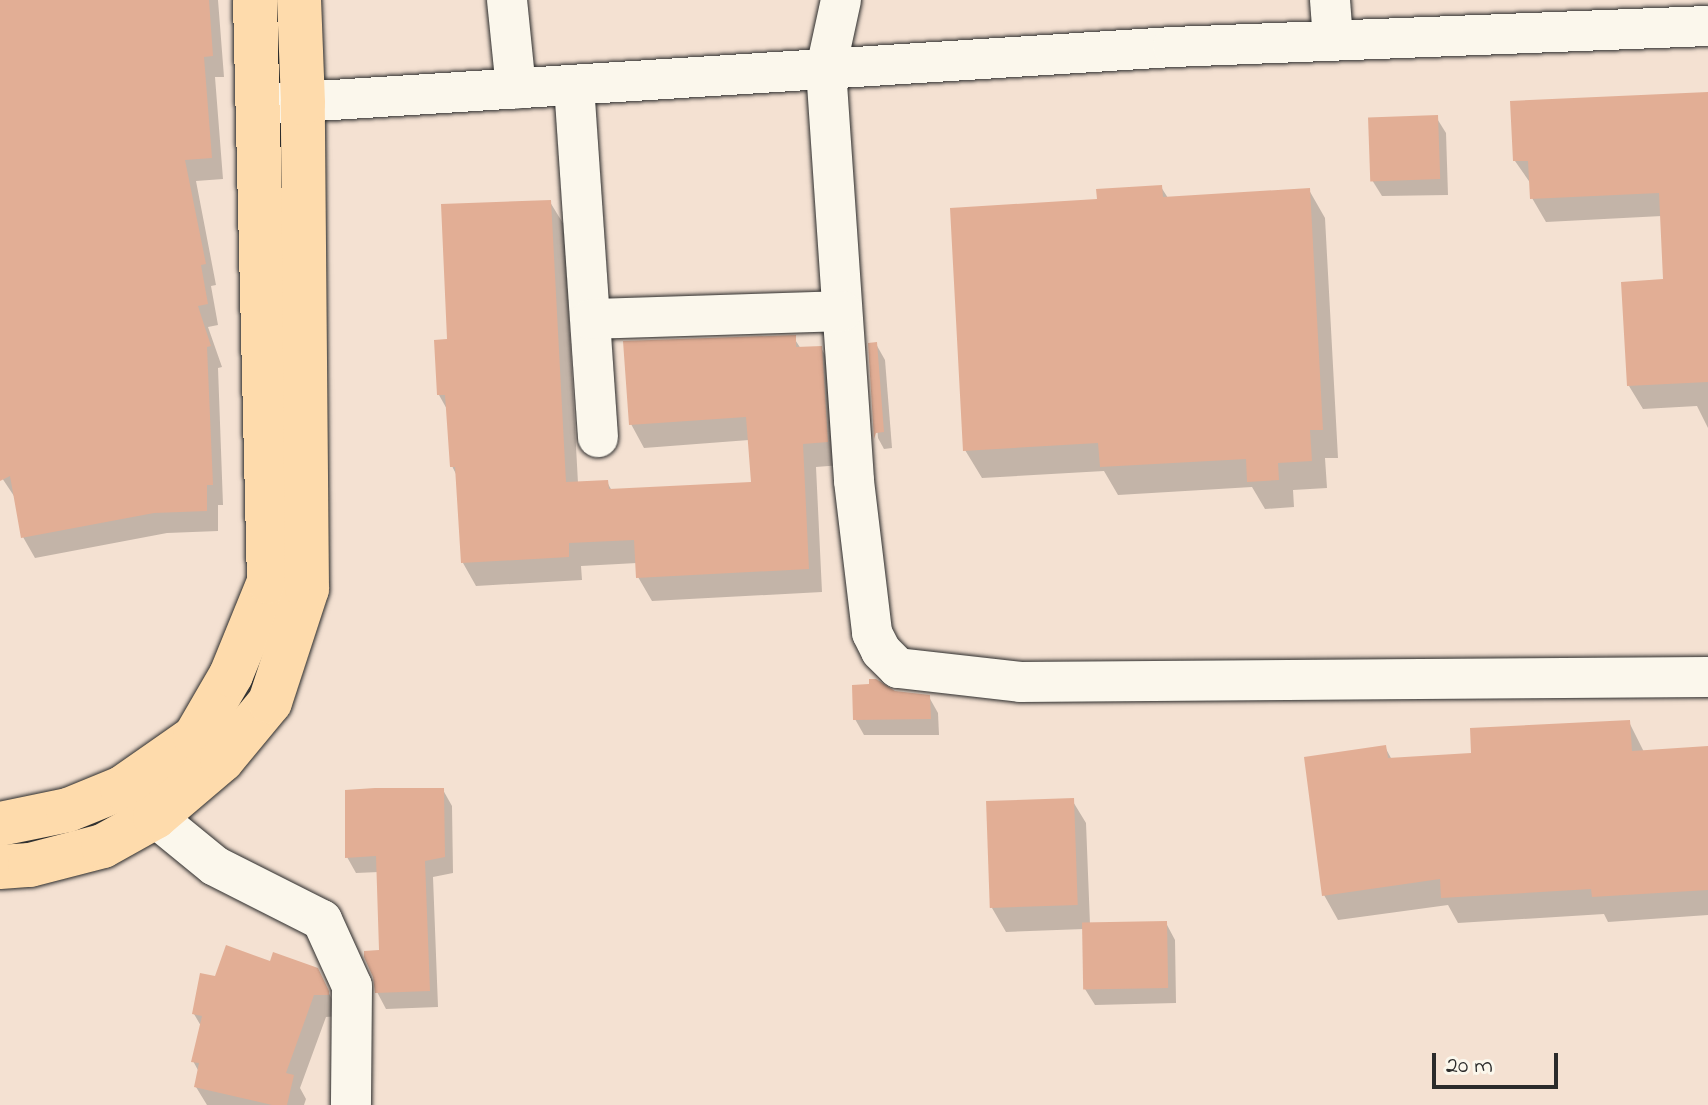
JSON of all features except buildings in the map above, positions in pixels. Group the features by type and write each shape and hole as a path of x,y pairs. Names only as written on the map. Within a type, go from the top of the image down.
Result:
{"main road":[{"path":"0,824 68,810 131,782 195,737 231,675 269,582 255,0"},
{"path":"0,867 30,865 103,846 155,817 222,760 270,702 307,589 303,103 299,0"}],"street":[{"path":"507,0 516,89"},
{"path":"841,0 826,69 854,481 872,633 881,651 898,668 1020,682 1708,677"},
{"path":"1330,0 1333,40"},
{"path":"257,105 1333,40 1708,26"},
{"path":"574,85 598,437"},
{"path":"591,319 842,311"},
{"path":"131,782 155,817 215,866 322,920 352,986 351,1105"}]}
